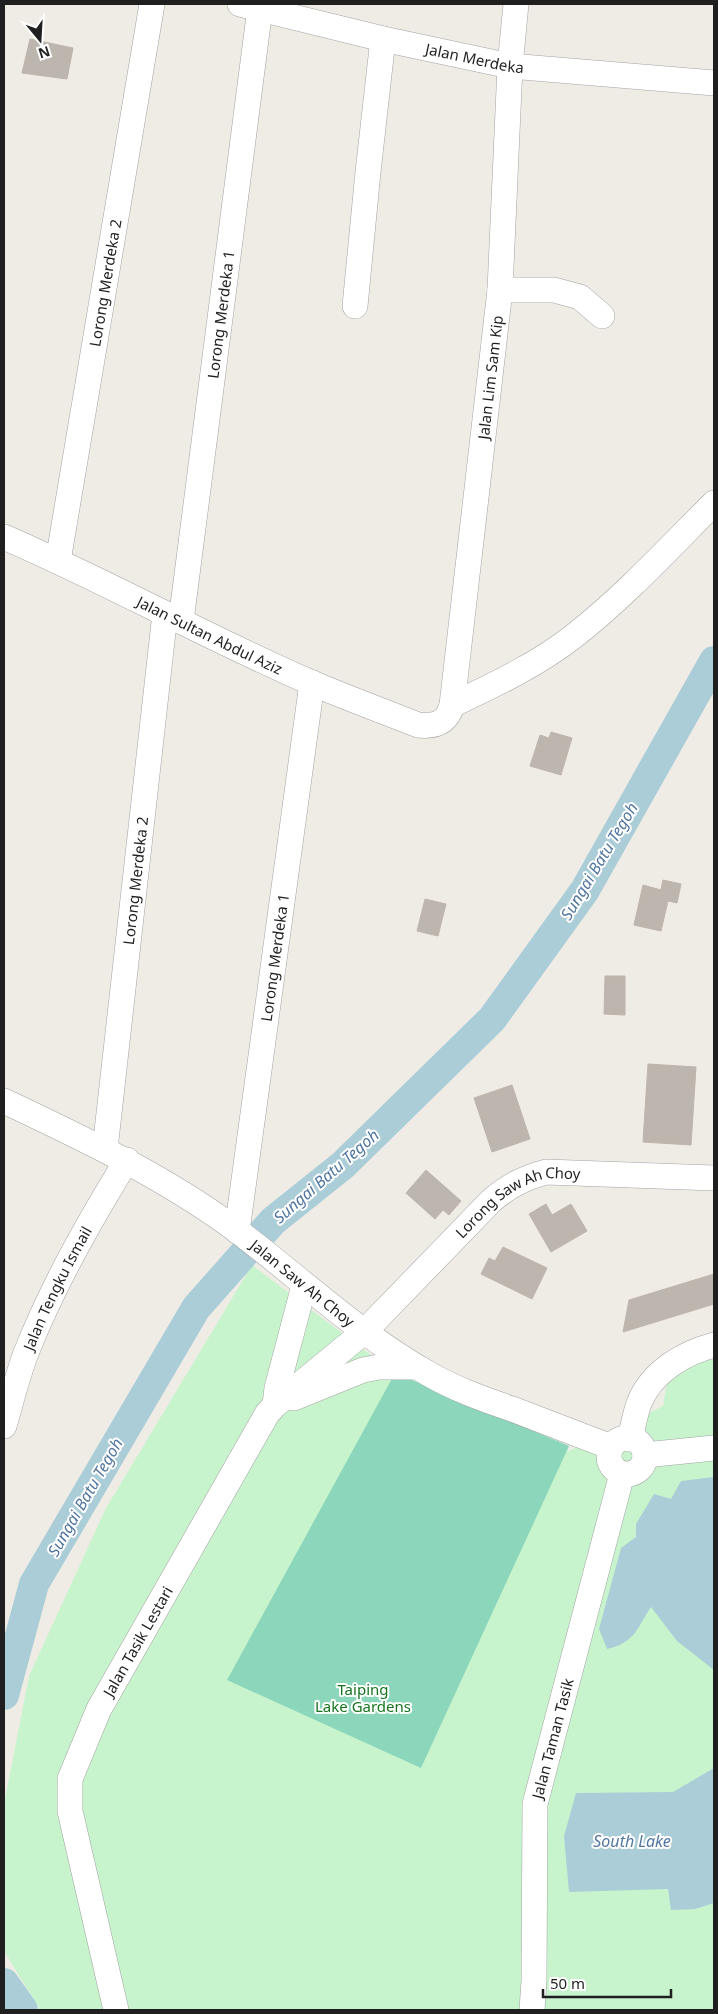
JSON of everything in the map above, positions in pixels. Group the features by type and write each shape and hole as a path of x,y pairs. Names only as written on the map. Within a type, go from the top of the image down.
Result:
{"street":[{"name":"Lorong Merdeka 2","path":"58,561 152,4"},
{"name":"Jalan Lim Sam Kip","path":"418,725 430,727 442,723 450,714 452,704 500,290 510,66 516,4"},
{"name":"Jalan Merdeka","path":"250,6 383,39 510,66 714,83"},
{"name":"Lorong Merdeka 1","path":"173,617 250,6"},
{"path":"355,306 383,39"},
{"path":"500,290 554,290 571,294 580,297 602,316"},
{"path":"452,704 505,680 572,637 622,595 714,503"},
{"name":"Jalan Sultan Abdul Aziz","path":"4,537 312,683 418,725"},
{"name":"Lorong Merdeka 2","path":"105,1149 173,617"},
{"name":"Lorong Merdeka 1","path":"241,1234 312,683"},
{"name":"Jalan Saw Ah Choy","path":"4,1101 127,1160 194,1200 241,1234 304,1286 416,1367 454,1388 629,1447"},
{"name":"Jalan Tengku Ismail","path":"4,1426 10,1387 48,1302 90,1222 127,1160"},
{"name":"Lorong Saw Ah Choy","path":"364,1331 491,1201 505,1188 523,1179 546,1172 714,1178"},
{"path":"304,1286 277,1388 276,1405 318,1390 363,1370 379,1367 416,1367"},
{"name":"Jalan Tasik Lestari","path":"116,2010 70,1811 70,1779 99,1709 259,1426 276,1405 364,1331"},
{"path":"714,1345 702,1348 673,1362 651,1381 640,1402 629,1447 714,1448"},
{"name":"Jalan Taman Tasik","path":"532,2010 534,1980 535,1804 622,1474 613,1468 608,1458 629,1447"}],"green space":[{"name":"Taiping Lake Gardens","path":"252,1265 375,1358 569,1446 567,1452 663,1406 666,1387 675,1371 714,1350 714,2010 40,2010 4,1951 4,1804 29,1676 106,1508"},
{"path":"395,1373 569,1446 421,1768 227,1680"}],"water":[{"path":"714,1477 714,1670 677,1641 651,1607 630,1639 607,1649 599,1629 621,1548 636,1537 636,1524 654,1494 671,1499 681,1481"},
{"name":"South Lake","path":"714,1768 714,1903 695,1909 671,1910 668,1889 569,1892 564,1836 576,1793 673,1792"}],"building":[{"path":"30,39 73,48 67,79 22,73"},
{"path":"551,732 572,738 561,775 530,766 540,735 549,738"},
{"path":"663,880 681,884 677,903 668,901 661,931 634,925 643,885 661,890"},
{"path":"425,899 446,904 438,936 417,931"},
{"path":"605,976 625,976 625,1015 604,1014"},
{"path":"648,1064 696,1067 691,1145 643,1142"},
{"path":"512,1085 530,1139 492,1152 474,1098"},
{"path":"426,1170 461,1201 449,1215 443,1210 435,1219 406,1193"},
{"path":"546,1204 552,1215 571,1204 587,1231 551,1252 529,1214"},
{"path":"503,1247 547,1268 532,1299 481,1274 489,1258 495,1261"},
{"path":"714,1274 714,1304 623,1332 629,1300"}],"waterway":[{"name":"Sungai Batu Tegoh","path":"4,1695 34,1584 196,1308 273,1221 343,1165 492,1019 585,890 714,661"},
{"name":"Sungai Batu Tegoh","path":"4,1983 23,2010"}]}
